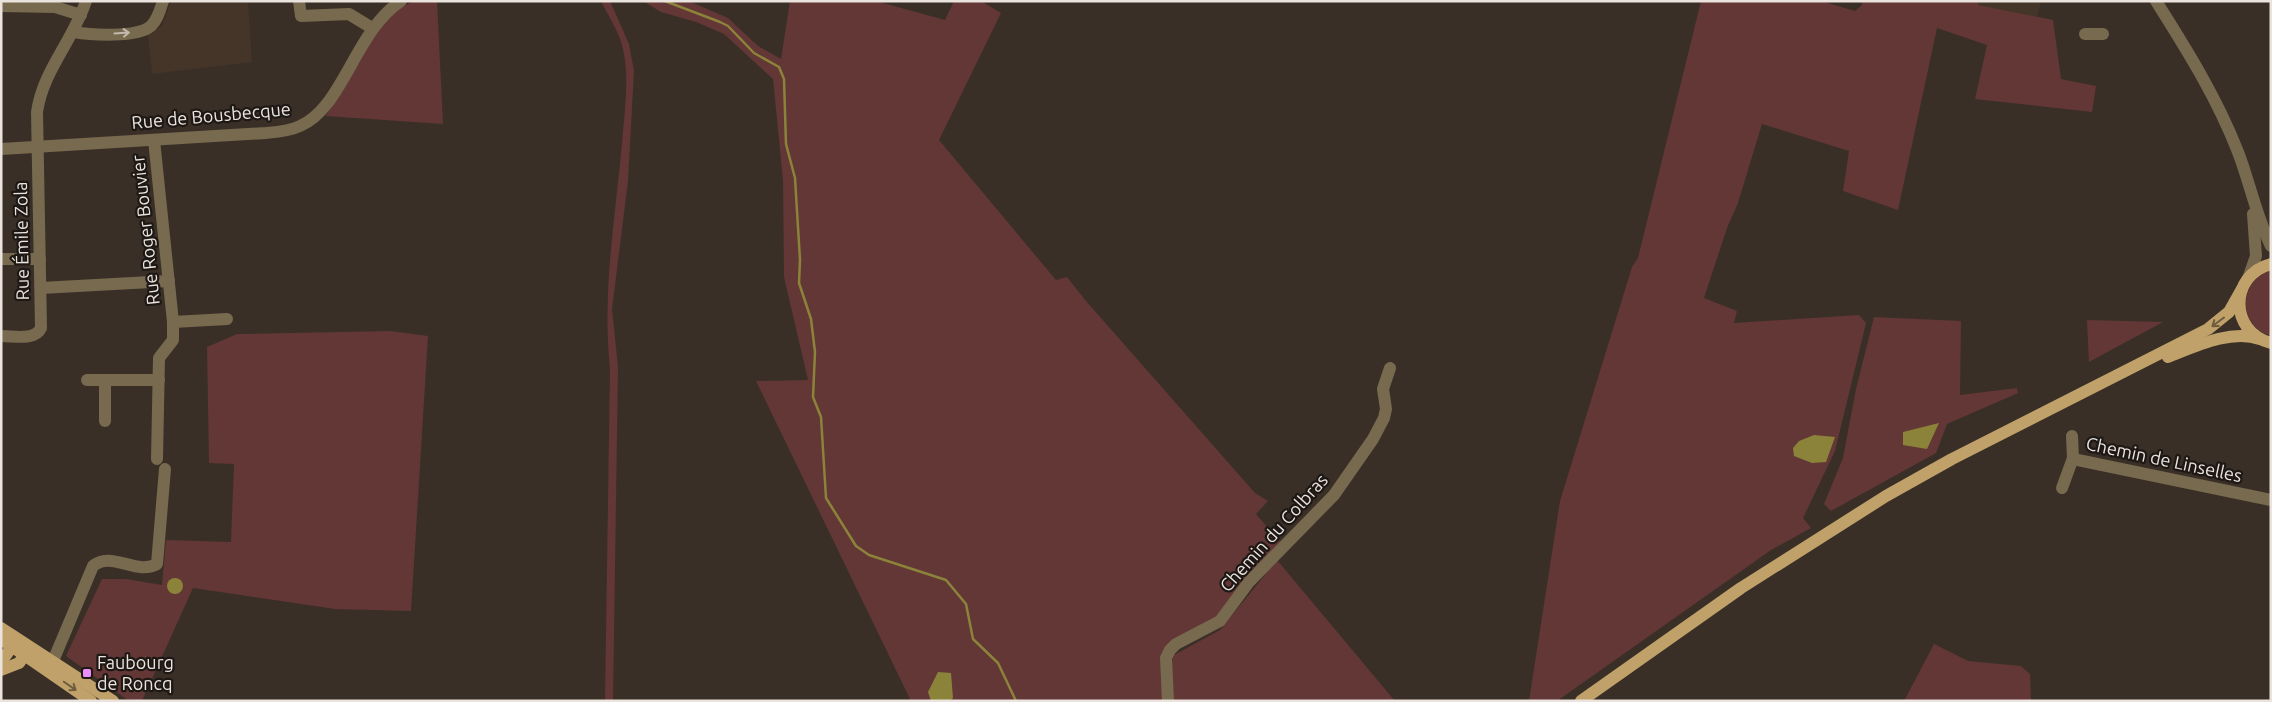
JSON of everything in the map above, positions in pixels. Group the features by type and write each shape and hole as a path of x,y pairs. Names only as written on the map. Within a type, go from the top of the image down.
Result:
{"main road":[{"path":"1581,701 1747,584 1861,511 1952,459 2108,381 2216,324 2229,312 2249,276 2261,267 2271,264"},
{"path":"2242,288 2239,303 2241,318 2249,330 2266,341"},
{"path":"2108,381 2210,342 2242,335 2266,341"},
{"path":"1,628 10,642 53,661 113,701"},
{"path":"1,662 10,642"},
{"path":"1,670 16,665 28,651"},
{"path":"28,651 92,701"}],"street":[{"name":"Rue Émile Zola","path":"1,336 31,336 38,334 41,326 36,118 40,95 52,65 74,32 86,1"},
{"path":"74,32 95,34 143,30 155,22 163,1"},
{"path":"299,1 301,16 349,14 372,28"},
{"name":"Rue de Bousbecque","path":"1,149 276,132 302,126 315,118 324,108 372,28 382,16 401,1"},
{"path":"2156,1 2212,92 2238,151 2251,194 2271,246"},
{"path":"1,6 55,6 81,15"},
{"path":"2085,34 2104,34"},
{"name":"Rue Roger Bouvier","path":"154,140 173,322 227,319"},
{"path":"2249,276 2256,256 2251,194"},
{"path":"1,259 40,259"},
{"path":"41,288 169,281"},
{"path":"157,459 160,356 174,340 173,322"},
{"name":"Chemin du Colbras","path":"1168,701 1166,658 1170,650 1182,641 1220,622 1249,582 1334,495 1373,439 1384,418 1386,409 1383,389 1390,368"},
{"path":"87,380 159,380"},
{"path":"105,380 105,421"},
{"name":"Chemin de Linselles","path":"2072,436 2073,458 2271,500"},
{"path":"2062,488 2073,458"},
{"path":"53,661 92,566 104,560 137,566 157,564 166,469"}],"shaded area":[{"path":"171,1 248,1 252,62 152,74 148,35 162,26"},
{"path":"415,1 437,1 443,124 326,116 375,34 401,8"},
{"path":"601,1 610,1 629,44 634,71 628,181 612,309 618,367 613,701 605,701 610,368 608,284 625,109 626,73 625,61 617,31"},
{"path":"643,1 689,1 728,18 758,46 781,59 790,1 876,1 945,20 954,1 981,1 1001,13 939,140 1056,280 1067,277 1255,493 1268,501 1256,514 1282,544 1217,616 1161,653 1163,701 911,701 756,381 808,380 784,277 783,180 773,79 724,34 696,22 661,12"},
{"path":"1701,1 1821,1 1855,11 1862,5 1862,1 1978,1 1978,5 2053,20 2061,79 2096,86 2092,112 1975,99 1987,45 1937,28 1898,210 1843,191 1849,151 1762,124 1738,203 1727,228 1704,298 1737,311 1734,323 1859,315 1866,323 1835,451 1803,518 1811,528 1771,550 1557,701 1529,701 1560,501 1632,267 1638,258"},
{"path":"1978,1 2041,1 2037,17 1977,5"},
{"path":"2271,270 2271,336 2260,331 2252,323 2247,314 2246,303 2252,284 2260,276"},
{"path":"1874,317 1961,321 1960,395 2017,388 2018,393 1947,424 1936,453 1831,511 1824,504 1843,458 1856,389"},
{"path":"2087,320 2163,322 2089,362"},
{"path":"390,331 428,336 411,611 335,609 193,588 142,701 129,701 66,656 102,579 126,579 162,585 166,540 231,542 234,464 209,463 207,347 237,334"},
{"path":"1939,423 1927,449 1903,445 1903,432"},
{"path":"1814,435 1835,437 1826,462 1812,463 1794,456 1793,448 1799,441"},
{"path":"1277,560 1395,701 1171,701 1170,669 1174,655 1220,630"},
{"path":"175,578 181,580 183,586 181,592 175,594 169,592 167,586 169,580"},
{"path":"1934,644 1968,661 2021,666 2030,674 2031,701 1904,701"},
{"path":"938,672 951,673 953,698 950,701 931,701 928,692"}],"waterway":[{"path":"665,1 728,26 754,53 779,67 784,79 786,144 795,178 800,260 799,283 811,319 815,352 813,397 821,417 826,498 856,546 869,555 946,580 966,604 973,639 998,663 1016,701"}],"place":[{"name":"Faubourg de Roncq","path":"87,673"}]}
